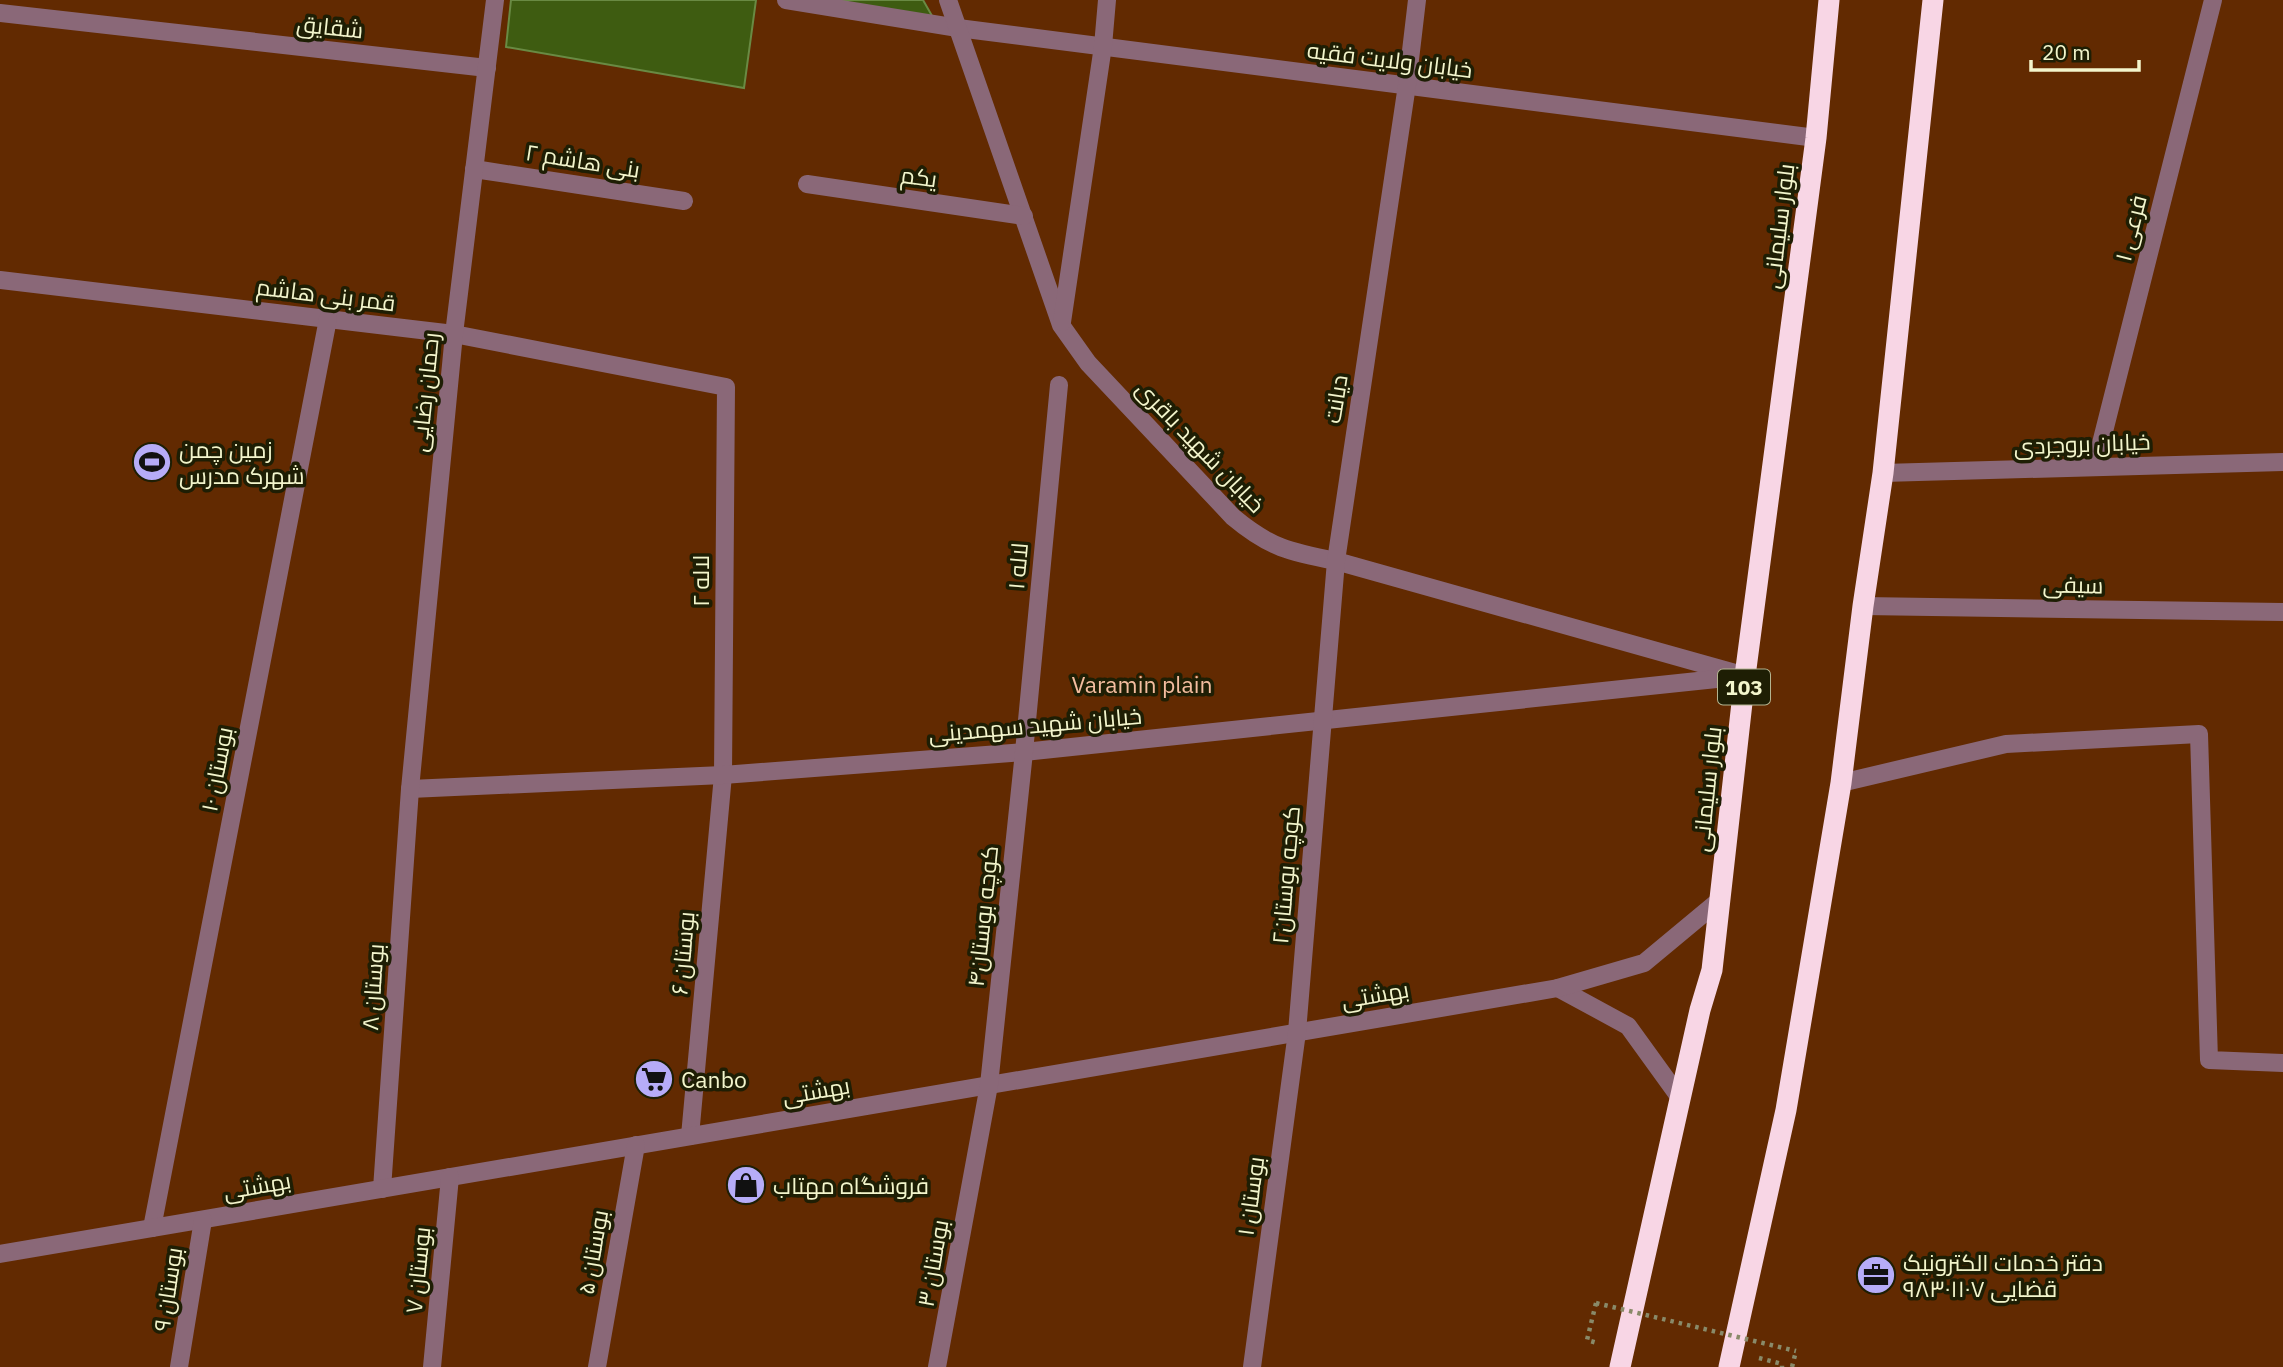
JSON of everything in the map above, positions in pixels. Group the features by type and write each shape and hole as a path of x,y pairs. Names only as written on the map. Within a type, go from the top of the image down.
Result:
{"highway":[{"name":"بلوار سلیمانی","path":"1620,1367 1700,1010 1712,970 1745,676 1816,138 1829,0"},
{"path":"1729,1367 1786,1110 1842,783 1863,606 1883,473 1933,0"}],"street":[{"name":"رحمان رضایی","path":"410,789 454,334 495,0"},
{"name":"خیابان ولایت فقیه","path":"786,0 958,28 1816,138"},
{"name":"خیابان شهید باقری","path":"948,0 1061,326 1088,363 1224,508 1249,531 1292,553 1336,561 1745,676"},
{"path":"1061,326 1107,0"},
{"name":"دیانت","path":"1322,722 1336,561 1407,85 1417,0"},
{"name":"فرعی ۱","path":"2095,467 2213,0"},
{"name":"شقایق","path":"0,13 487,68"},
{"name":"بنی هاشم ۲","path":"474,169 684,201"},
{"name":"یکم","path":"807,184 1024,216"},
{"name":"قمر بنی هاشم","path":"0,280 454,334 726,387"},
{"name":"بوستان ۱۰","path":"152,1228 328,319"},
{"name":"لاله ۱","path":"1024,752 1059,385"},
{"name":"لاله ۲","path":"723,775 726,387"},
{"name":"خیابان بروجردی","path":"1883,473 2283,462"},
{"name":"سیفی","path":"1863,606 2283,612"},
{"name":"خیابان شهید سهمدینی","path":"410,789 723,775 1024,752 1745,676"},
{"name":"کوچه بوستان۲","path":"1297,1032 1322,722"},
{"path":"1842,783 2006,744 2199,734 2209,1059 2283,1063"},
{"name":"کوچه بوستان۴","path":"989,1085 1024,752"},
{"name":"بوستان ۶","path":"690,1136 723,775"},
{"name":"بوستان ۸","path":"382,1189 410,789"},
{"name":"بهشتی","path":"0,1254 1558,988 1644,963 1721,899"},
{"path":"1558,988 1628,1026 1680,1098"},
{"name":"بوستان ۱","path":"1252,1367 1297,1032"},
{"name":"بوستان ۳","path":"937,1367 989,1085"},
{"name":"بوستان ۵","path":"597,1367 636,1145"},
{"name":"بوستان ۷","path":"432,1367 450,1177"},
{"name":"بوستان ۹","path":"179,1367 203,1220"}],"path":[{"path":"1587,1340 1596,1303 1796,1352 1792,1367"}],"green space":[{"name":"Varamin plain","path":"0,0 2283,0 2283,1367 0,1367"}],"building":[{"path":"511,0 756,0 744,88 506,47"},
{"path":"829,0 923,0 935,21"}],"place":[{"name":"زمین چمن شهرک مدرس","path":"152,462"},
{"name":"Canbo","path":"654,1079"},
{"name":"فروشگاه مهتاب","path":"746,1185"},
{"name":"دفتر خدمات الکترونیک قضایی ۹۸۳۰۱۱۰۷","path":"1876,1275"}]}
